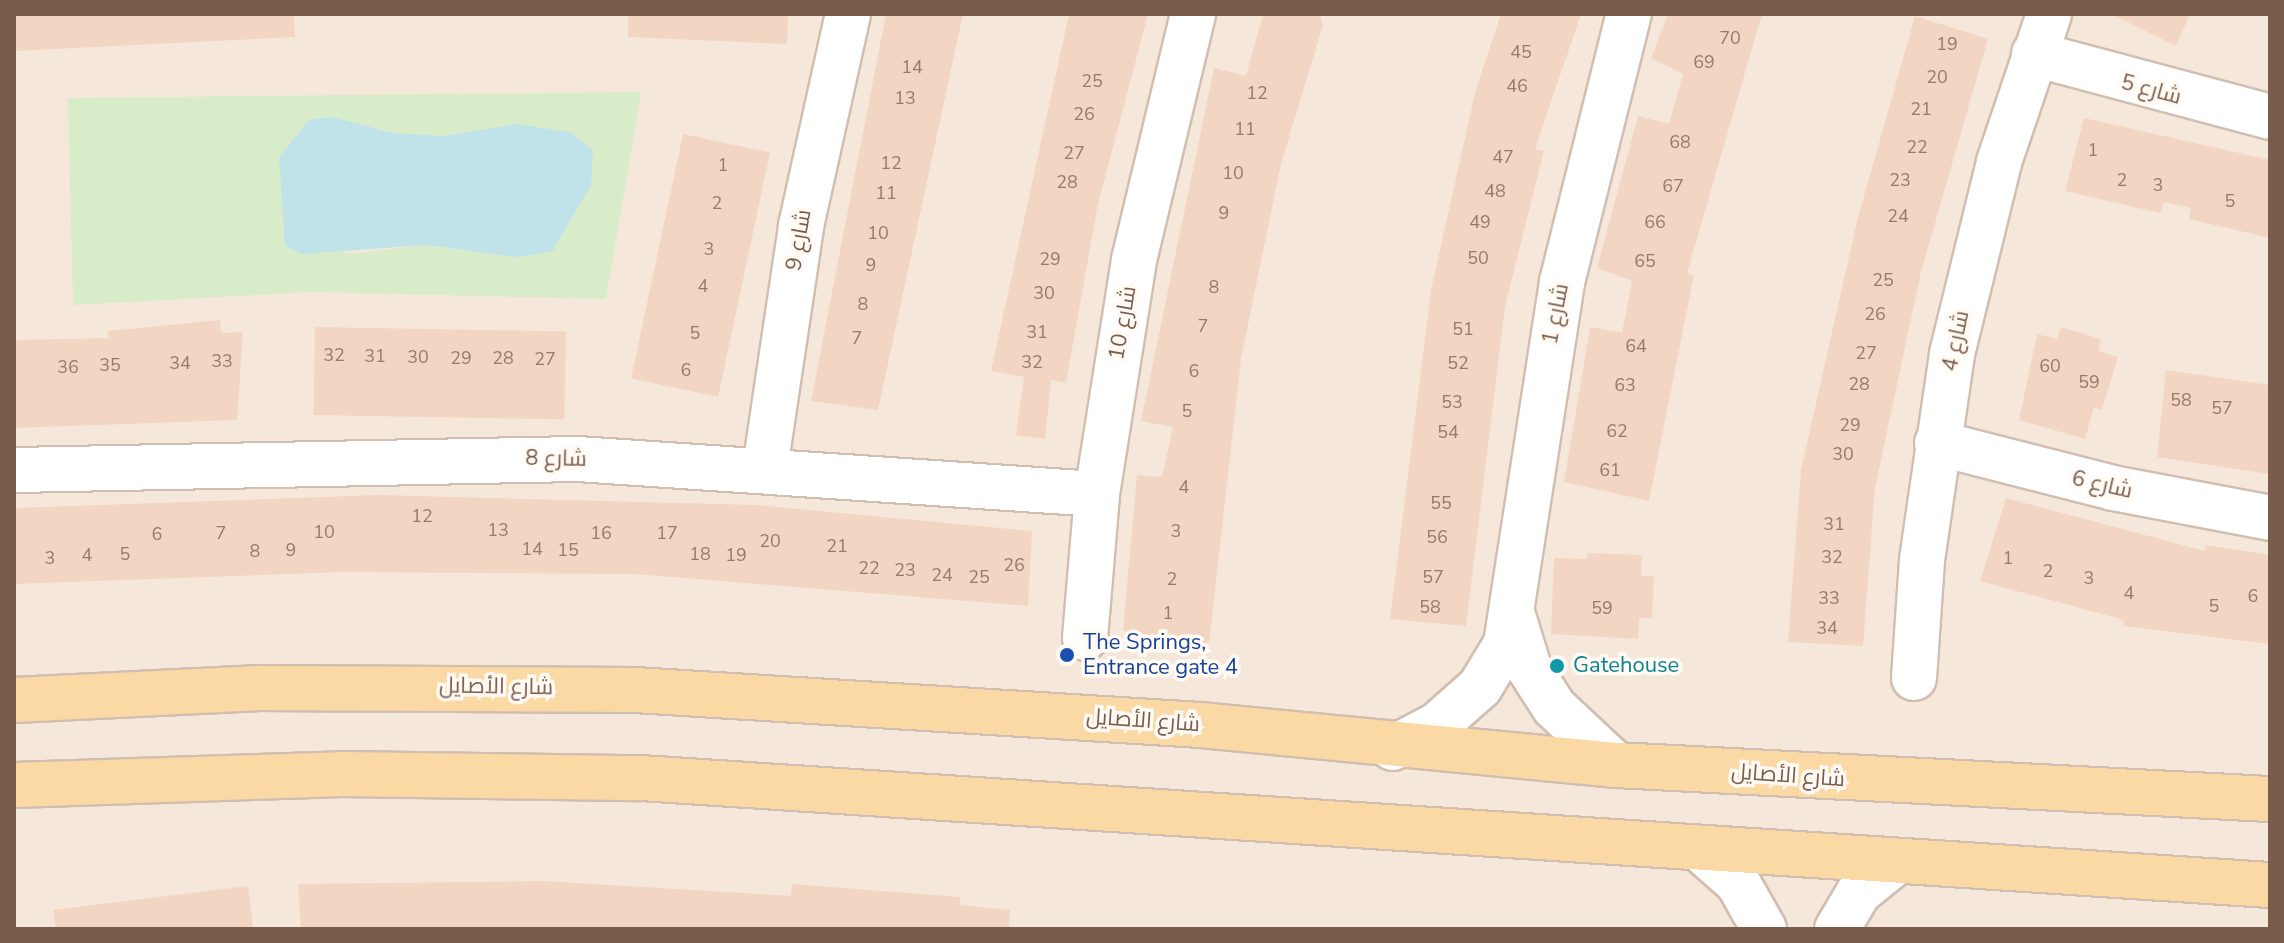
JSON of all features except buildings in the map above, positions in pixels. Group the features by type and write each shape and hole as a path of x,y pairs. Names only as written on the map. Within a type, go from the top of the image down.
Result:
{"main road":[{"name":"شارع الأصايل","path":"14,700 287,687 635,690 1185,724 1393,748 1616,765 2270,799"},
{"path":"14,785 342,774 641,778 940,792 1702,851 2270,885"}],"street":[{"name":"شارع 9","path":"765,468 801,226 848,14"},
{"name":"شارع 10","path":"1085,638 1097,494 1134,260 1193,14"},
{"name":"شارع 1","path":"1393,748 1437,725 1480,687 1514,619 1553,324 1629,14"},
{"name":"شارع 4","path":"1914,678 1937,443 1972,265 2034,54 2049,14"},
{"name":"شارع 5","path":"2034,54 2270,117"},
{"name":"شارع 6","path":"1937,443 2113,488 2270,518"},
{"name":"شارع 8","path":"14,470 462,458 765,468 1097,494"},
{"name":"شارع 1","path":"1514,619 1529,668 1554,707 1616,765"},
{"path":"1702,851 1738,883 1764,929"},
{"path":"1837,929 1859,892 1894,864"}],"shaded area":[{"path":"14,14 2270,14 2270,929 14,929"}],"green space":[{"path":"641,92 606,299 312,292 73,305 68,98","holes":["333,117 393,133 443,136 516,125 570,132 514,257 427,245 345,254"]}],"water":[{"path":"333,117 393,133 443,136 516,124 570,132 593,150 591,185 552,252 514,257 427,245 302,254 285,246 279,157 309,120"}],"place":[{"name":"The Springs, Entrance gate 4","path":"1067,655"},
{"name":"Gatehouse","path":"1557,666"}]}
